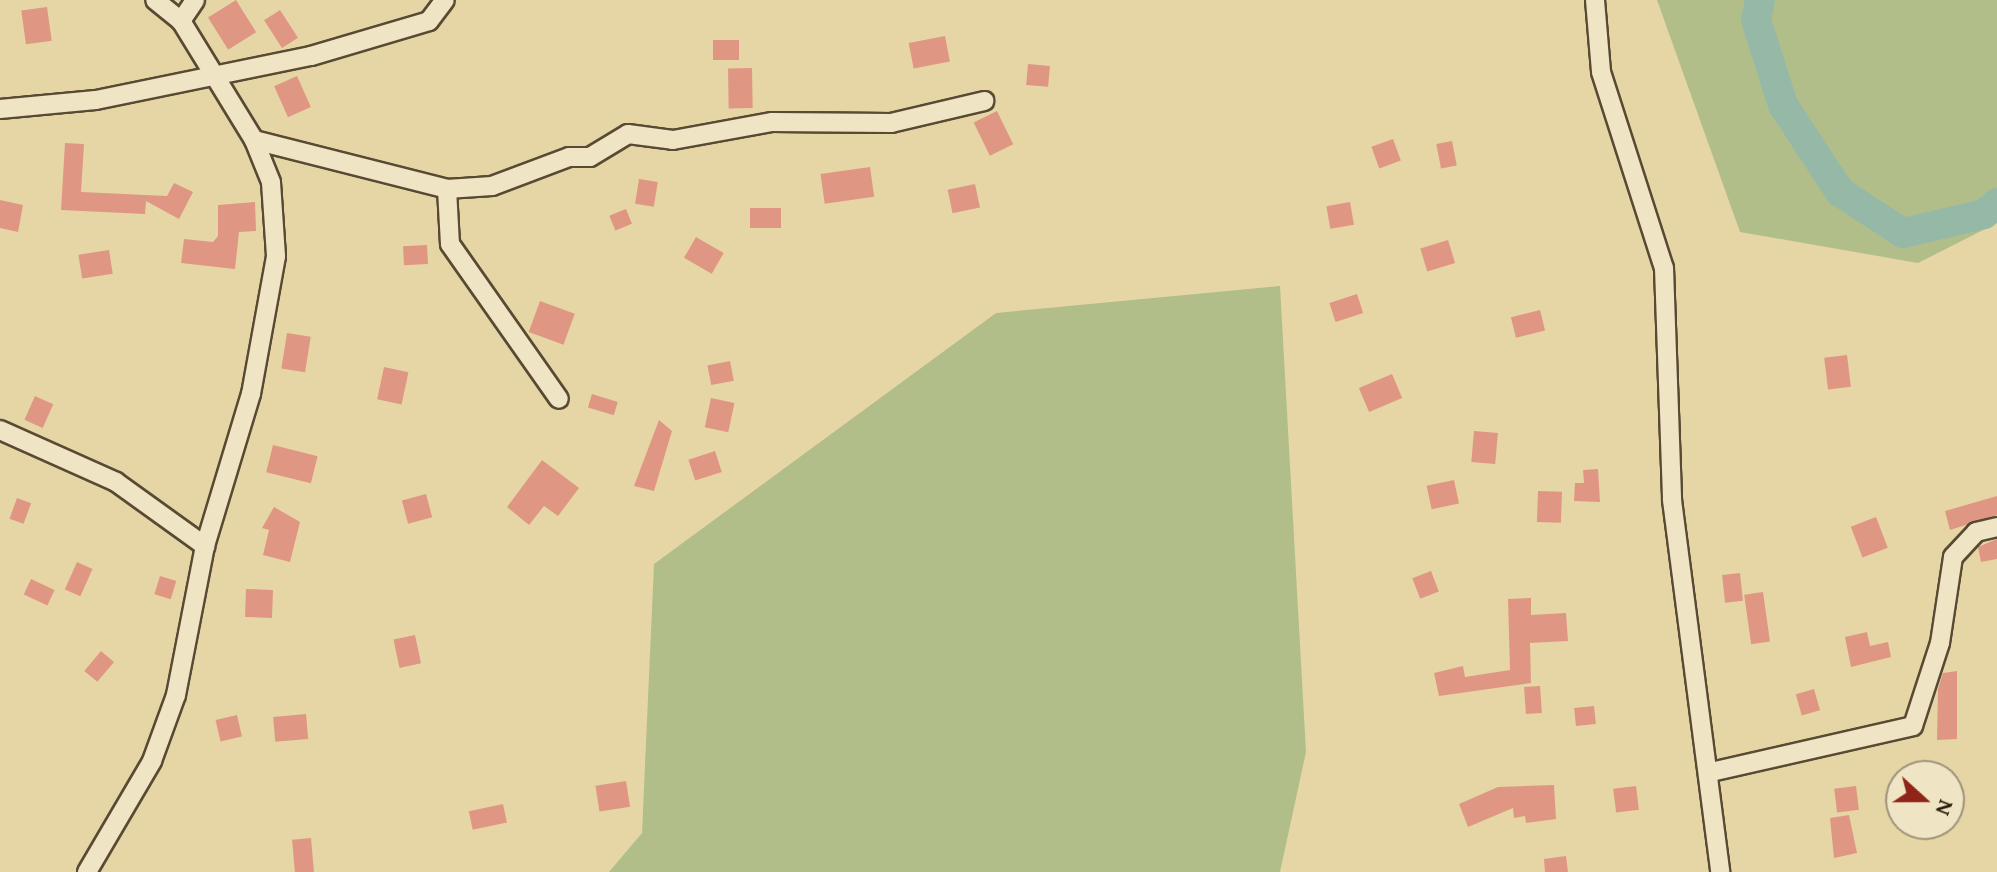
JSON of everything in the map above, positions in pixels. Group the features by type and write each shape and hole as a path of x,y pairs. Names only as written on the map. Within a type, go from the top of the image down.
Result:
{"street":[{"path":"87,872 152,761 176,695 205,546 251,394 276,256 271,182 254,140 181,21 155,0"},
{"path":"181,21 195,0"},
{"path":"0,109 96,100 212,72 381,38 429,21 445,0"},
{"path":"1595,0 1601,72 1664,268 1672,500 1711,772 1720,872"},
{"path":"254,140 447,189 492,186 569,157 590,157 628,134 673,140 772,122 891,123 984,101"},
{"path":"447,189 450,244 559,399"},
{"path":"0,430 116,482 205,546"},
{"path":"1711,772 1913,726 1940,643 1953,557 1976,532 1997,527"}],"green space":[{"path":"1657,0 1997,0 1997,223 1918,263 1740,232"},
{"path":"1280,286 1306,752 1280,872 609,872 642,833 654,564 996,313"}],"building":[{"path":"236,0 256,32 228,50 208,17"},
{"path":"47,7 52,41 26,44 21,11"},
{"path":"280,10 298,38 282,48 264,20"},
{"path":"945,36 950,62 914,69 909,43"},
{"path":"713,40 739,40 739,60 713,60"},
{"path":"1028,64 1050,66 1048,87 1026,85"},
{"path":"728,68 752,68 753,108 729,108"},
{"path":"297,76 311,107 288,117 274,86"},
{"path":"997,111 1013,144 990,156 974,122"},
{"path":"1393,139 1401,161 1379,168 1371,147"},
{"path":"1452,141 1457,166 1441,169 1436,144"},
{"path":"65,143 84,144 81,192 167,196 174,183 193,192 179,219 146,201 145,214 61,210"},
{"path":"870,167 874,197 825,204 820,174"},
{"path":"639,179 658,182 654,207 635,204"},
{"path":"975,184 980,207 953,213 948,190"},
{"path":"0,200 23,205 18,232 0,228"},
{"path":"255,202 256,231 239,232 235,269 181,263 184,239 213,242 218,236 218,205"},
{"path":"1350,202 1354,225 1330,229 1326,206"},
{"path":"750,208 781,208 781,228 750,228"},
{"path":"626,209 632,224 615,231 609,216"},
{"path":"696,237 724,253 712,274 684,258"},
{"path":"1448,240 1455,263 1427,271 1420,248"},
{"path":"427,245 428,264 404,265 403,246"},
{"path":"109,250 113,274 82,279 78,255"},
{"path":"1357,294 1363,313 1336,322 1329,303"},
{"path":"540,301 575,314 563,345 529,332"},
{"path":"1540,310 1545,330 1516,338 1511,317"},
{"path":"287,333 311,337 305,372 281,369"},
{"path":"1847,355 1851,387 1828,390 1824,358"},
{"path":"730,361 734,381 711,385 707,365"},
{"path":"384,367 408,372 402,404 377,399"},
{"path":"1392,374 1402,398 1369,412 1359,388"},
{"path":"592,394 618,402 614,415 588,407"},
{"path":"35,396 53,404 43,428 24,420"},
{"path":"711,398 734,403 728,432 705,427"},
{"path":"659,420 672,431 654,491 634,486"},
{"path":"1474,431 1498,433 1495,464 1471,462"},
{"path":"273,445 318,456 311,483 266,472"},
{"path":"715,451 722,472 695,481 688,460"},
{"path":"542,460 579,488 558,516 544,506 529,525 507,507"},
{"path":"1598,469 1600,502 1574,501 1575,483 1584,483 1583,470"},
{"path":"1454,480 1459,503 1432,509 1427,486"},
{"path":"1538,491 1562,492 1561,523 1537,522"},
{"path":"426,494 432,517 408,524 402,500"},
{"path":"1997,496 1997,515 1950,530 1945,511"},
{"path":"17,498 31,503 24,524 9,519"},
{"path":"274,507 300,522 290,562 263,555 269,530 262,528"},
{"path":"1876,517 1888,548 1863,557 1851,527"},
{"path":"1997,539 1997,559 1981,562 1978,547"},
{"path":"77,562 93,569 80,596 65,589"},
{"path":"1431,571 1439,592 1420,599 1412,578"},
{"path":"1740,573 1743,601 1725,603 1722,575"},
{"path":"160,576 176,581 171,599 154,594"},
{"path":"31,579 55,590 47,605 24,594"},
{"path":"246,589 273,590 272,618 245,617"},
{"path":"1763,592 1770,642 1751,644 1744,595"},
{"path":"1531,598 1531,615 1566,613 1568,641 1530,643 1531,683 1439,696 1434,673 1463,666 1465,677 1510,670 1508,599"},
{"path":"1867,632 1870,646 1888,642 1891,657 1851,667 1845,637"},
{"path":"415,635 421,663 400,668 393,640"},
{"path":"101,651 114,662 97,682 84,671"},
{"path":"1957,671 1957,739 1937,740 1938,689 1943,673"},
{"path":"1540,686 1542,713 1526,714 1524,687"},
{"path":"1814,689 1820,710 1802,715 1796,694"},
{"path":"1594,706 1596,724 1576,726 1574,708"},
{"path":"306,714 308,739 275,742 273,717"},
{"path":"237,715 242,736 221,741 216,720"},
{"path":"626,781 630,807 599,812 595,786"},
{"path":"1554,785 1556,819 1526,823 1525,816 1514,818 1513,808 1468,827 1459,804 1498,787"},
{"path":"1636,786 1639,810 1616,813 1613,789"},
{"path":"1856,786 1859,810 1837,813 1834,789"},
{"path":"503,804 507,823 473,830 469,811"},
{"path":"1849,815 1857,853 1834,858 1830,818"},
{"path":"311,838 314,872 295,872 292,840"},
{"path":"1566,856 1568,872 1545,872 1544,859"}],"waterway":[{"path":"1760,0 1756,20 1783,105 1840,192 1903,233 1984,214 1997,203"}]}
